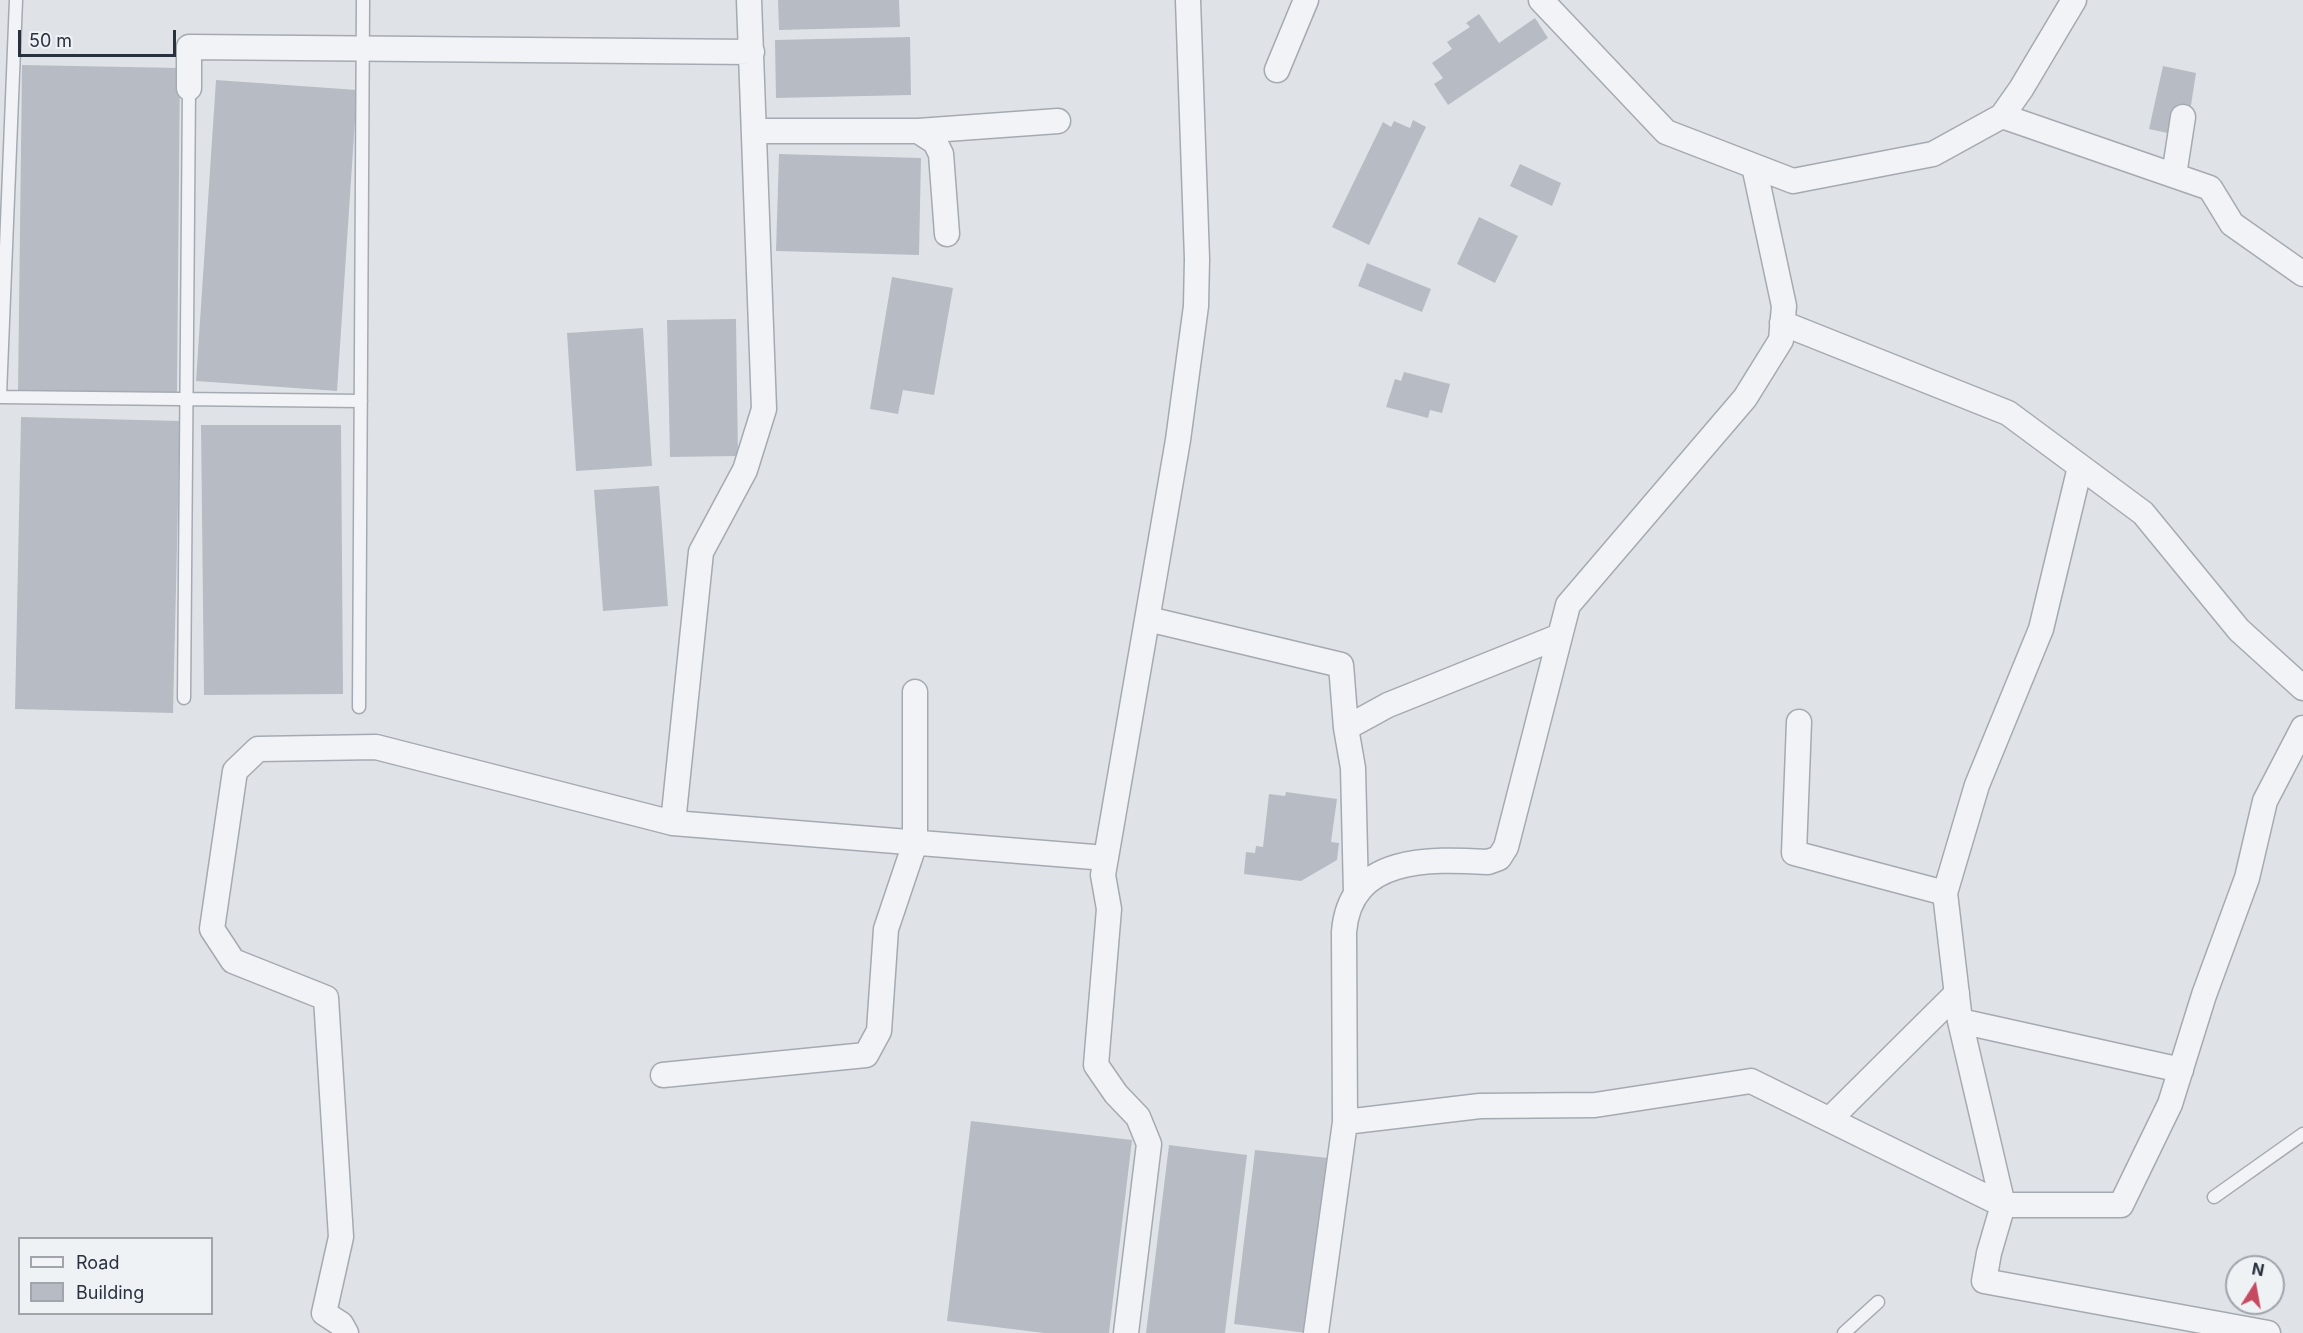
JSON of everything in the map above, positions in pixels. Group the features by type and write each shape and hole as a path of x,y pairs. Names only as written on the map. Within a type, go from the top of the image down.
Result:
{"street":[{"path":"673,823 701,552 745,470 764,409 749,0"},
{"path":"1126,1333 1149,1143 1138,1117 1116,1094 1096,1065 1109,909 1103,875 1178,440 1196,306 1197,258 1188,0"},
{"path":"1277,70 1306,0"},
{"path":"1541,0 1666,132 1793,181 1933,154 2001,116 2021,89 2074,0"},
{"path":"189,88 189,47 752,52"},
{"path":"2001,116 2210,188 2232,224 2303,274"},
{"path":"2174,175 2183,117"},
{"path":"755,131 918,131 1058,121"},
{"path":"918,131 935,142 941,154 947,234"},
{"path":"1316,1333 1345,1122 1345,913 1356,893 1380,872 1411,862 1488,862 1498,858 1506,847 1568,605 1745,398 1781,340 1784,306 1754,166"},
{"path":"1782,323 2008,413 2143,513 2239,630 2303,688"},
{"path":"2080,466 2041,629 1977,784 1945,893 1960,1021 2003,1205 1984,1281 2268,1333"},
{"path":"1148,619 1341,665 1346,728 1353,768 1356,893"},
{"path":"1346,728 1388,705 1560,636"},
{"path":"663,1075 867,1055 879,1031 886,929 915,843 915,692"},
{"path":"1799,722 1794,853 1945,893"},
{"path":"1345,1122 1480,1106 1595,1105 1751,1081 2003,1205 2121,1205 2170,1104 2204,995 2247,879 2265,801 2303,728"},
{"path":"346,1333 341,1324 324,1313 341,1237 326,998 233,961 212,929 235,771 258,749 376,747 673,823 1106,858"},
{"path":"1830,1119 1957,993"},
{"path":"1960,1021 2181,1070"}],"lane":[{"path":"16,0 0,396 361,401"},
{"path":"359,707 363,0"},
{"path":"184,698 189,88"},
{"path":"2214,1197 2303,1134"},
{"path":"1844,1333 1878,1302"}],"building":[{"path":"778,0 899,0 900,27 779,30"},
{"path":"1479,14 1499,43 1535,18 1548,38 1448,105 1434,84 1443,78 1432,63 1452,49 1447,42 1470,27 1466,23"},
{"path":"910,37 911,95 776,98 775,40"},
{"path":"22,65 180,68 177,395 18,393"},
{"path":"2163,66 2196,73 2186,137 2149,129"},
{"path":"216,80 357,90 337,391 196,381"},
{"path":"1413,120 1426,127 1369,245 1332,227 1383,122 1391,127 1394,121 1410,128"},
{"path":"779,154 921,158 919,255 776,251"},
{"path":"1520,164 1561,183 1552,206 1510,186"},
{"path":"1479,217 1518,236 1495,283 1457,264"},
{"path":"1367,263 1431,289 1422,312 1358,286"},
{"path":"892,277 953,288 934,395 903,390 898,414 870,409"},
{"path":"736,319 738,456 670,457 667,320"},
{"path":"643,328 652,466 576,471 567,333"},
{"path":"1404,372 1450,384 1442,413 1430,410 1428,418 1386,407 1395,379 1401,381"},
{"path":"21,417 180,421 173,713 15,709"},
{"path":"201,425 341,425 343,694 204,695"},
{"path":"659,486 668,606 603,611 594,490"},
{"path":"1286,792 1337,799 1331,842 1339,843 1337,860 1301,881 1244,874 1246,852 1255,853 1256,846 1263,847 1269,794 1285,796"},
{"path":"971,1121 1132,1140 1109,1333 1044,1333 947,1321"},
{"path":"1169,1145 1247,1155 1225,1333 1146,1333"},
{"path":"1255,1150 1328,1158 1307,1333 1234,1324"}]}
